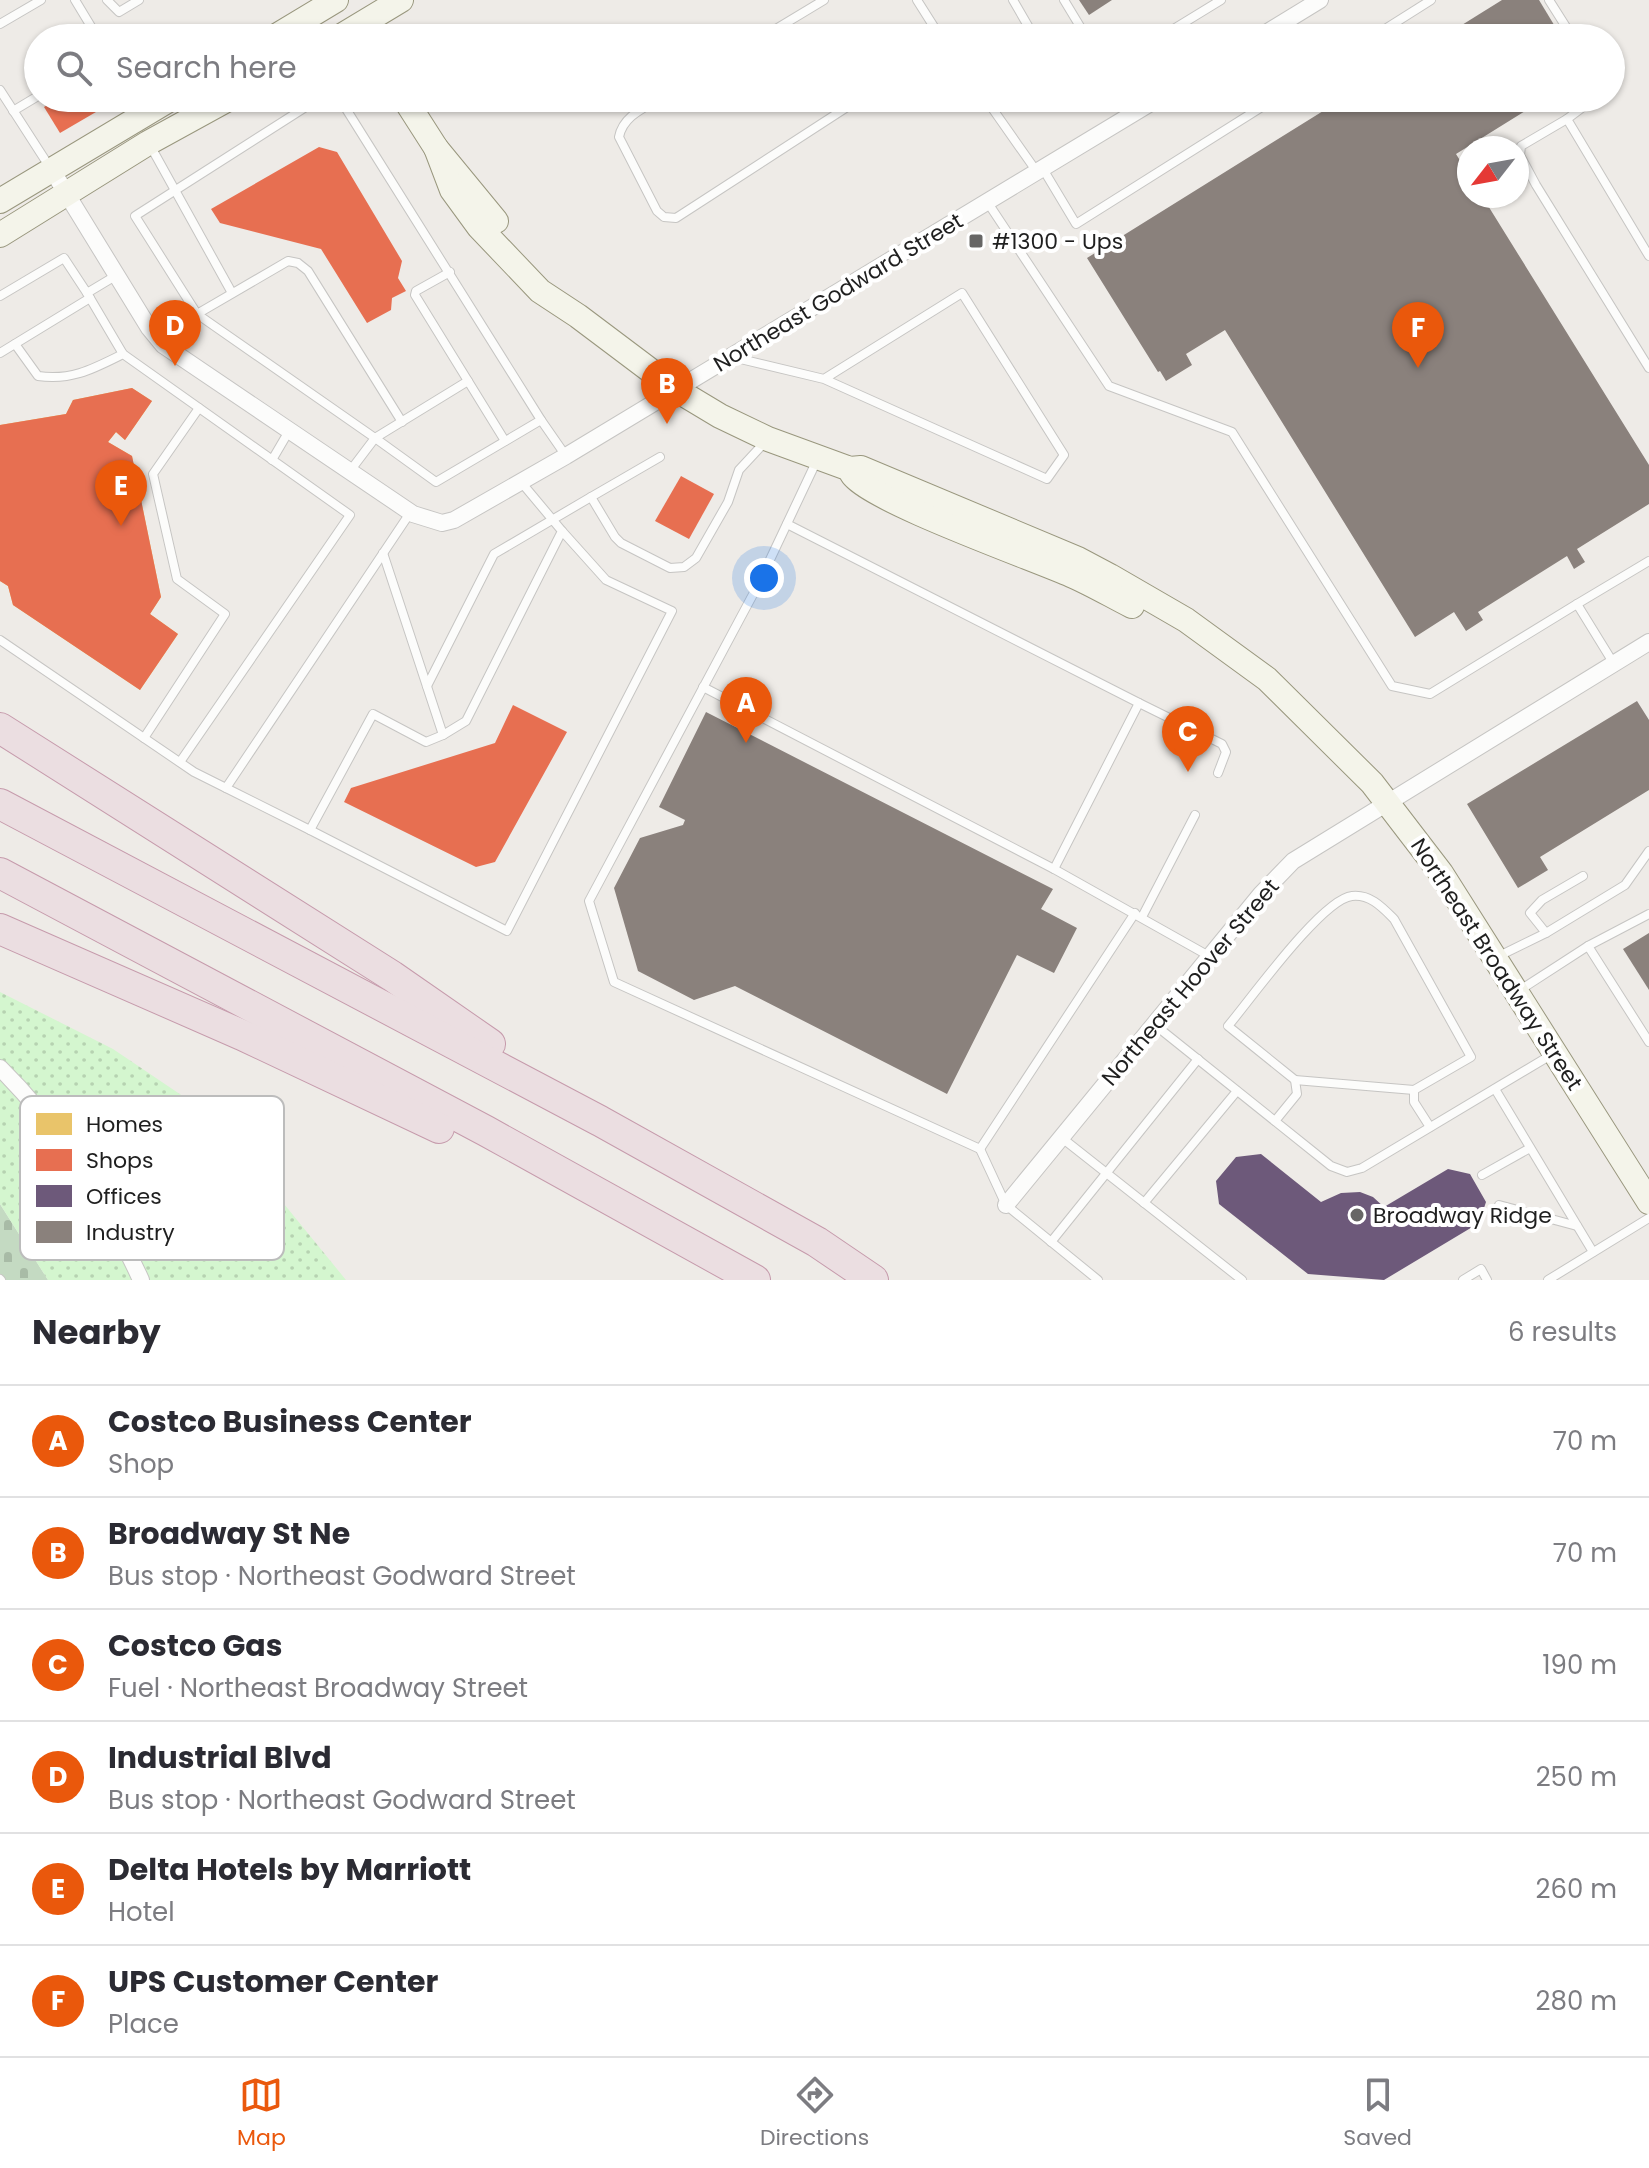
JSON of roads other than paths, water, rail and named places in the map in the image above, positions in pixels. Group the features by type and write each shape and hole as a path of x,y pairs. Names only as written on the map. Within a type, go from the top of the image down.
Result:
{"highway":[{"path":"0,728 392,976 600,1121"},
{"path":"0,804 600,1121 817,1242 873,1280"},
{"path":"0,873 486,1131 754,1280"},
{"path":"0,929 342,1081 754,1280"}],"main road":[{"path":"296,24 336,0"},
{"path":"348,0 360,24"},
{"path":"372,24 401,0"},
{"path":"0,201 149,112"},
{"path":"0,235 148,143 204,112"},
{"name":"Northeast Broadway Street","path":"413,112 436,148 557,287 578,316 675,389 720,416 768,439 901,484 1110,576 1186,620 1267,679 1293,708 1339,749 1387,802 1458,897 1649,1202"}],"street":[{"path":"1281,24 1320,0"},
{"name":"Northeast Godward Street","path":"52,170 149,328 163,345 410,512 442,523 454,520 566,456 1136,112"},
{"name":"Northeast Hoover Street","path":"1006,1205 1281,872 1309,849 1649,642"},
{"path":"0,1068 25,1096"},
{"path":"132,1260 141,1280"}],"lane":[{"path":"0,24 41,0"},
{"path":"75,0 90,24"},
{"path":"107,0 119,12 139,0"},
{"path":"784,24 824,0"},
{"path":"917,0 932,24"},
{"path":"1013,0 1027,24"},
{"path":"1064,0 1079,24"},
{"path":"1182,24 1221,0"},
{"path":"1393,24 1431,0"},
{"path":"1549,0 1564,24"},
{"path":"0,90 52,170"},
{"path":"13,111 24,104"},
{"path":"298,112 135,216 197,314 436,482 541,420"},
{"path":"348,112 566,456"},
{"path":"639,112 621,126 619,137 657,211 664,217 676,218 839,112"},
{"path":"996,112 1076,224 1254,112"},
{"path":"1576,112 1521,146 1520,155 1649,368"},
{"path":"1567,119 1649,256"},
{"path":"148,143 232,293"},
{"path":"988,203 1109,386 1232,432 1392,686 1430,694 1649,561"},
{"path":"0,296 64,258 123,354 350,515 180,762"},
{"path":"163,345 197,314 288,261 298,263 308,271 402,422"},
{"path":"450,272 416,291 415,295 505,441"},
{"path":"0,353 117,274"},
{"path":"731,357 824,379 1047,479 1064,455 962,293 824,379"},
{"path":"15,344 38,376 60,380 94,369 123,354"},
{"path":"350,472 375,438 468,381"},
{"path":"144,738 225,614 177,579 153,474 199,408"},
{"path":"272,460 289,431"},
{"path":"591,497 621,543 670,568 684,567 696,558 703,547 728,502 739,470 768,439"},
{"path":"427,686 494,554 660,457"},
{"path":"818,458 758,585 589,901 614,982 980,1149 1006,1205 1098,1280"},
{"path":"0,640 180,762 507,931 672,611 606,580 521,482"},
{"path":"226,788 410,512"},
{"path":"787,524 1222,744 1226,752 1218,773"},
{"path":"310,830 373,714 426,742 466,721 562,531"},
{"path":"383,553 443,735"},
{"path":"1577,604 1614,664"},
{"path":"703,687 1054,869 1209,956"},
{"path":"1054,869 1139,703"},
{"path":"980,1149 1138,915 1195,815"},
{"path":"1496,957 1546,933 1625,885 1649,851"},
{"path":"1546,933 1530,913 1542,900 1583,876"},
{"path":"1366,897 1379,904 1394,919 1471,1057 1414,1090 1295,1080 1228,1026 1320,914 1342,898 1366,897"},
{"path":"1517,992 1588,946 1649,914"},
{"path":"1588,946 1649,1042"},
{"path":"1154,1024 1331,1166 1347,1172 1362,1168 1556,1052"},
{"path":"1051,1242 1198,1059"},
{"path":"1275,1121 1297,1094 1295,1080"},
{"path":"1495,1089 1593,1252"},
{"path":"1414,1090 1414,1102 1430,1127"},
{"path":"1144,1203 1237,1091"},
{"path":"1061,1137 1242,1280"},
{"path":"1482,1175 1530,1148"},
{"path":"1499,1205 1578,1227"},
{"path":"1548,1280 1649,1218"},
{"path":"1463,1280 1481,1269 1487,1280"}],"place":[{"name":"#1300 - Ups","path":"976,241"},
{"name":"Industrial Blvd","path":"175,366"},
{"name":"UPS Customer Center","path":"1418,368"},
{"name":"Broadway St Ne","path":"667,424"},
{"name":"Delta Hotels by Marriott","path":"121,526"},
{"name":"Costco Business Center","path":"746,743"},
{"name":"Costco Gas","path":"1188,772"},
{"name":"Broadway Ridge","path":"1357,1215"}]}
